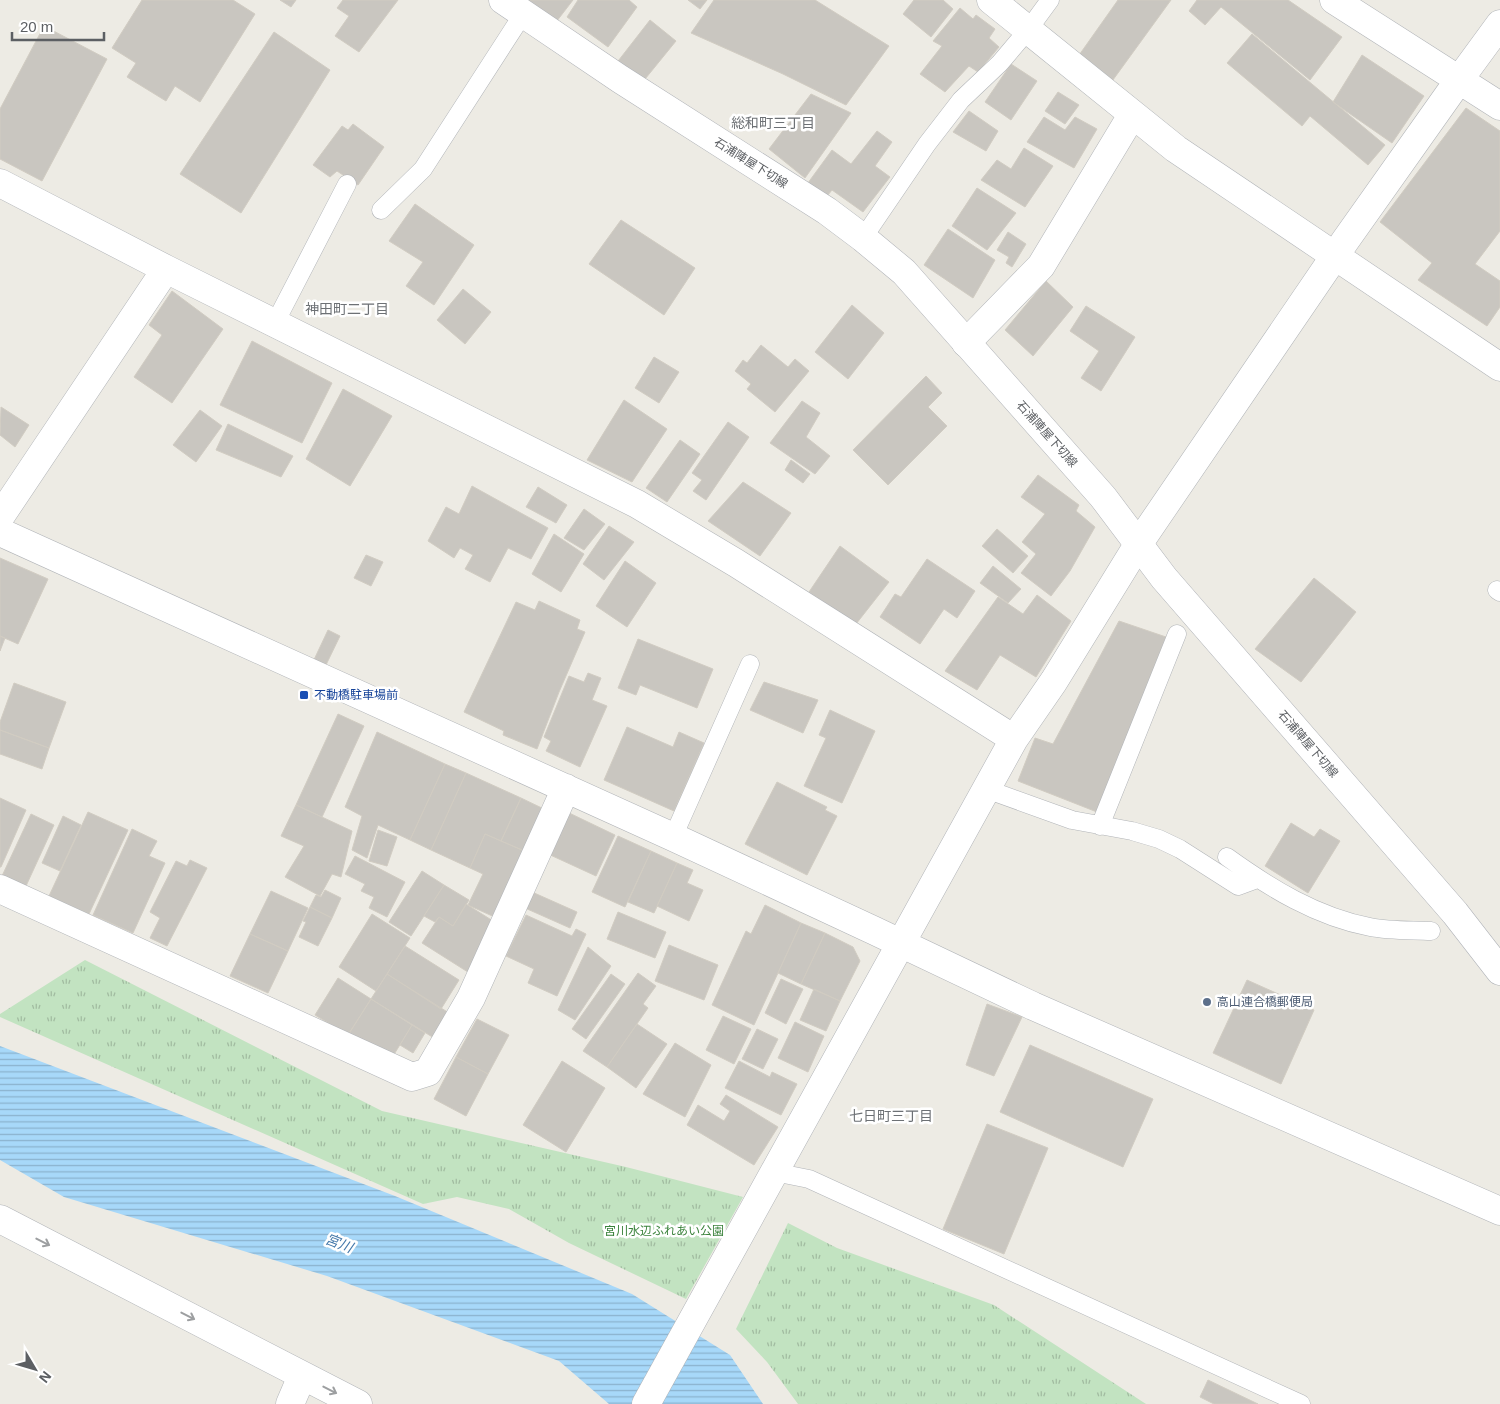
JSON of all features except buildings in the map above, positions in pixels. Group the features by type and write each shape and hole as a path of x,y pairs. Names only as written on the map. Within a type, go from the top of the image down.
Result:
{"street":[{"path":"991,0 1176,149 1500,367"},
{"path":"1334,0 1500,106"},
{"name":"石浦陣屋下切線","path":"513,7 620,79 828,211 904,272 1103,497 1164,578 1455,913 1495,956"},
{"path":"646,1404 1014,739 1054,680 1139,543 1336,255 1500,24"},
{"path":"966,343 1041,266 1132,115"},
{"path":"0,183 166,269 637,504 736,563 1014,739"},
{"path":"0,517 166,269"},
{"path":"0,532 673,837 1033,1006 1500,1211"},
{"path":"0,889 197,977 412,1077 428,1072 471,998 566,788"},
{"path":"0,1219 358,1404"},
{"path":"290,1404 302,1376"}],"lane":[{"path":"863,238 922,151 960,100 1000,63 1050,0"},
{"path":"381,210 423,169 513,7"},
{"path":"275,323 347,184"},
{"path":"1100,826 1178,634"},
{"path":"673,837 750,664"},
{"path":"986,789 1072,820 1159,839 1180,849 1238,886 1257,879"},
{"path":"1227,857 1257,879 1303,905 1343,920 1388,930 1431,931"},
{"path":"768,1183 809,1179 1301,1404"}],"green space":[{"name":"宮川水辺ふれあい公園","path":"85,960 382,1111 626,1167 743,1197 686,1299 569,1243 509,1209 457,1197 423,1204 0,1017 0,1014"},
{"path":"788,1223 837,1248 994,1305 1146,1404 798,1404 767,1362 736,1329"}],"water":[{"name":"宮川","path":"0,1046 395,1196 632,1294 730,1355 763,1404 609,1404 559,1361 327,1276 64,1197 0,1160"}],"place":[{"name":"不動橋駐車場前","path":"304,695"},
{"name":"高山連合橋郵便局","path":"1207,1002"}],"district":[{"name":"総和町三丁目","path":"773,123"},
{"name":"神田町二丁目","path":"347,309"},
{"name":"七日町三丁目","path":"891,1116"}]}
